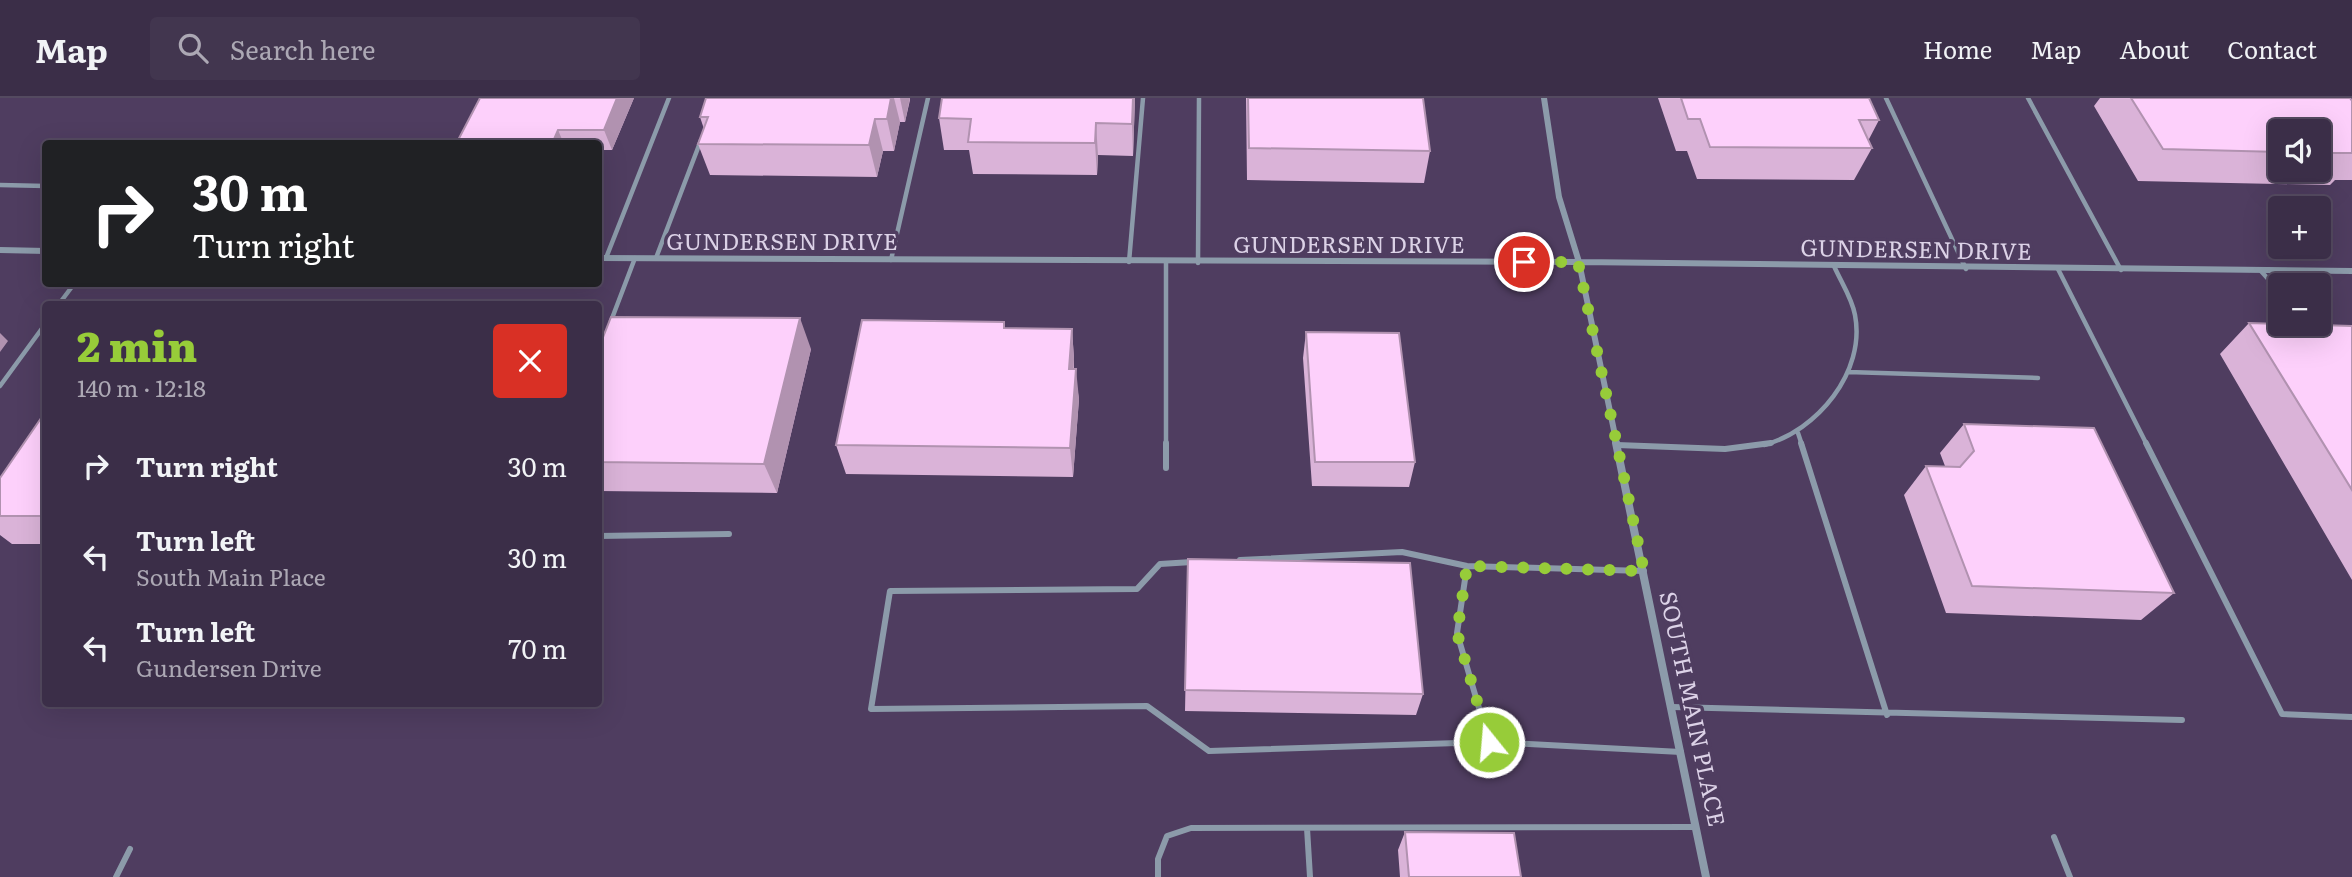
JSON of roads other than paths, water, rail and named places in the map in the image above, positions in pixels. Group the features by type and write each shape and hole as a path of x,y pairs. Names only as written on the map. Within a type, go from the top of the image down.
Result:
{"street":[{"name":"SOUTH MAIN PLACE","path":"1544,98 1559,197 1578,262 1706,877"},
{"path":"0,250 42,251"},
{"name":"GUNDERSEN DRIVE","path":"602,258 1198,263 1578,262 2352,271"}],"lane":[{"path":"602,258 669,98"},
{"path":"891,260 928,98"},
{"path":"1129,262 1143,98"},
{"path":"1198,263 1199,98"},
{"path":"1886,98 1966,268"},
{"path":"2028,98 2121,270"},
{"path":"656,258 703,135"},
{"path":"0,185 42,186"},
{"path":"607,331 635,258"},
{"path":"1166,262 1166,468"},
{"path":"1617,445 1753,447 1798,433 1827,404 1848,372 1857,319 1834,266"},
{"path":"2058,269 2282,713 2352,717"},
{"path":"2260,271 2268,279"},
{"path":"0,386 42,328"},
{"path":"1848,372 2038,378"},
{"path":"1798,433 1887,715"},
{"path":"602,536 729,534"},
{"path":"1228,561 1402,552 1467,566 1644,571"},
{"path":"1201,562 1160,564 1137,589 890,592 871,709 1147,706 1209,751 1489,742 1681,752"},
{"path":"1467,566 1457,633 1489,742"},
{"path":"1672,707 1887,715 2182,720"},
{"path":"1158,877 1158,859 1167,836 1191,828 1696,827"},
{"path":"1307,828 1310,877"},
{"path":"2054,837 2070,877"},
{"path":"116,877 130,849"}]}
